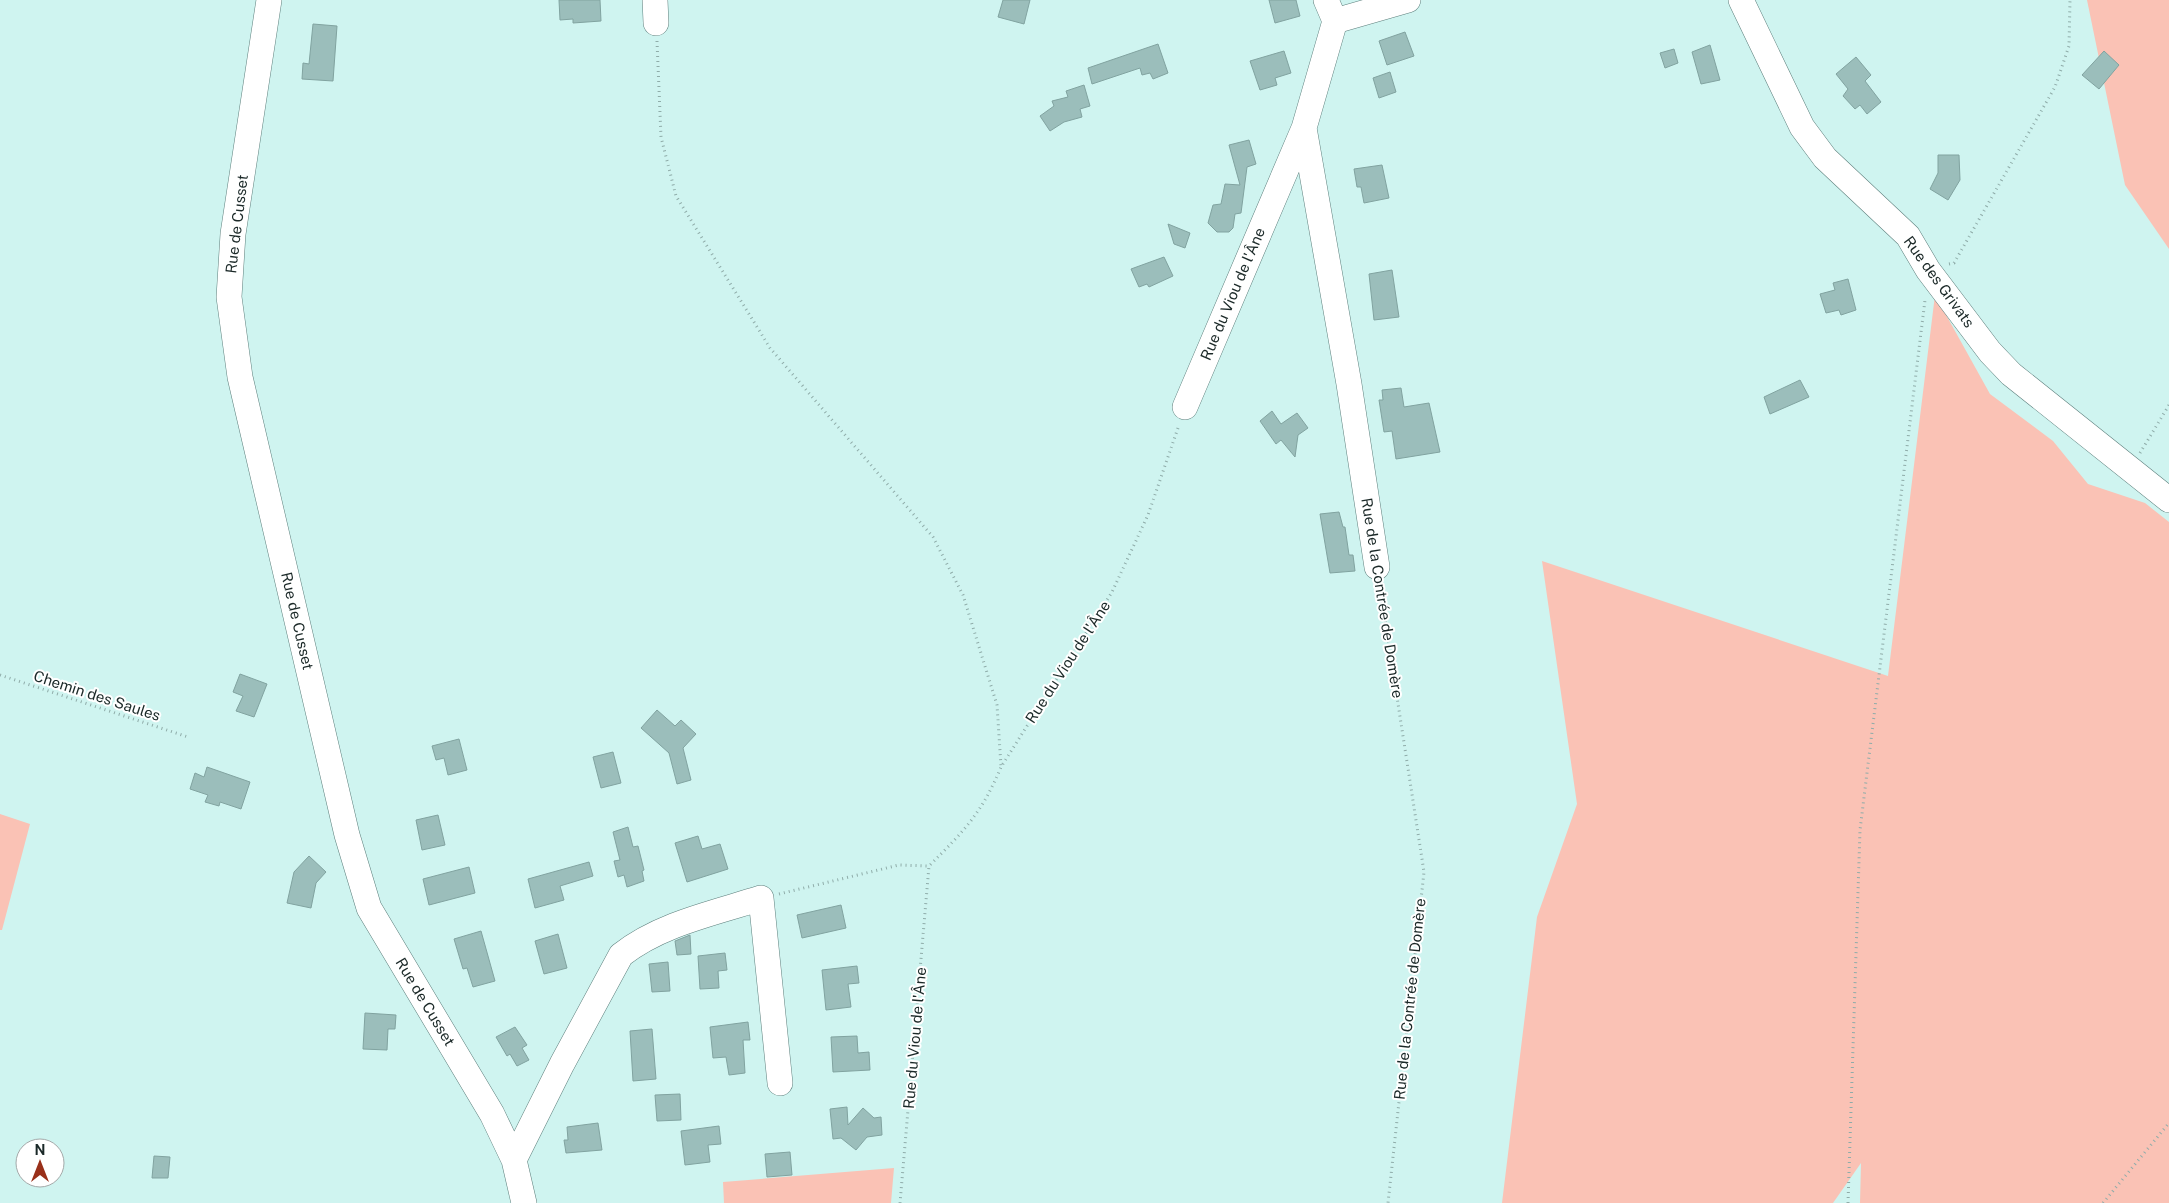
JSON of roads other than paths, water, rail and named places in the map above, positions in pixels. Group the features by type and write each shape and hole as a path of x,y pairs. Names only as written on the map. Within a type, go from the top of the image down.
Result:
{"street":[{"name":"Rue de Cusset","path":"269,0 233,234 230,297 240,377 347,835 369,908 492,1114 514,1160 524,1203"},
{"path":"1331,10 1408,0"},
{"name":"Rue des Grivats","path":"1741,0 1802,127 1825,158 1908,236 1928,270 1990,352 2011,374 2169,500"},
{"name":"Rue de la Contrée de Domère","path":"1331,10 1304,128 1349,384 1377,567"},
{"name":"Rue du Viou de l'Âne","path":"1185,408 1304,128"},
{"path":"514,1160 562,1064 621,955 634,944 669,927 761,898 780,1083"}]}
